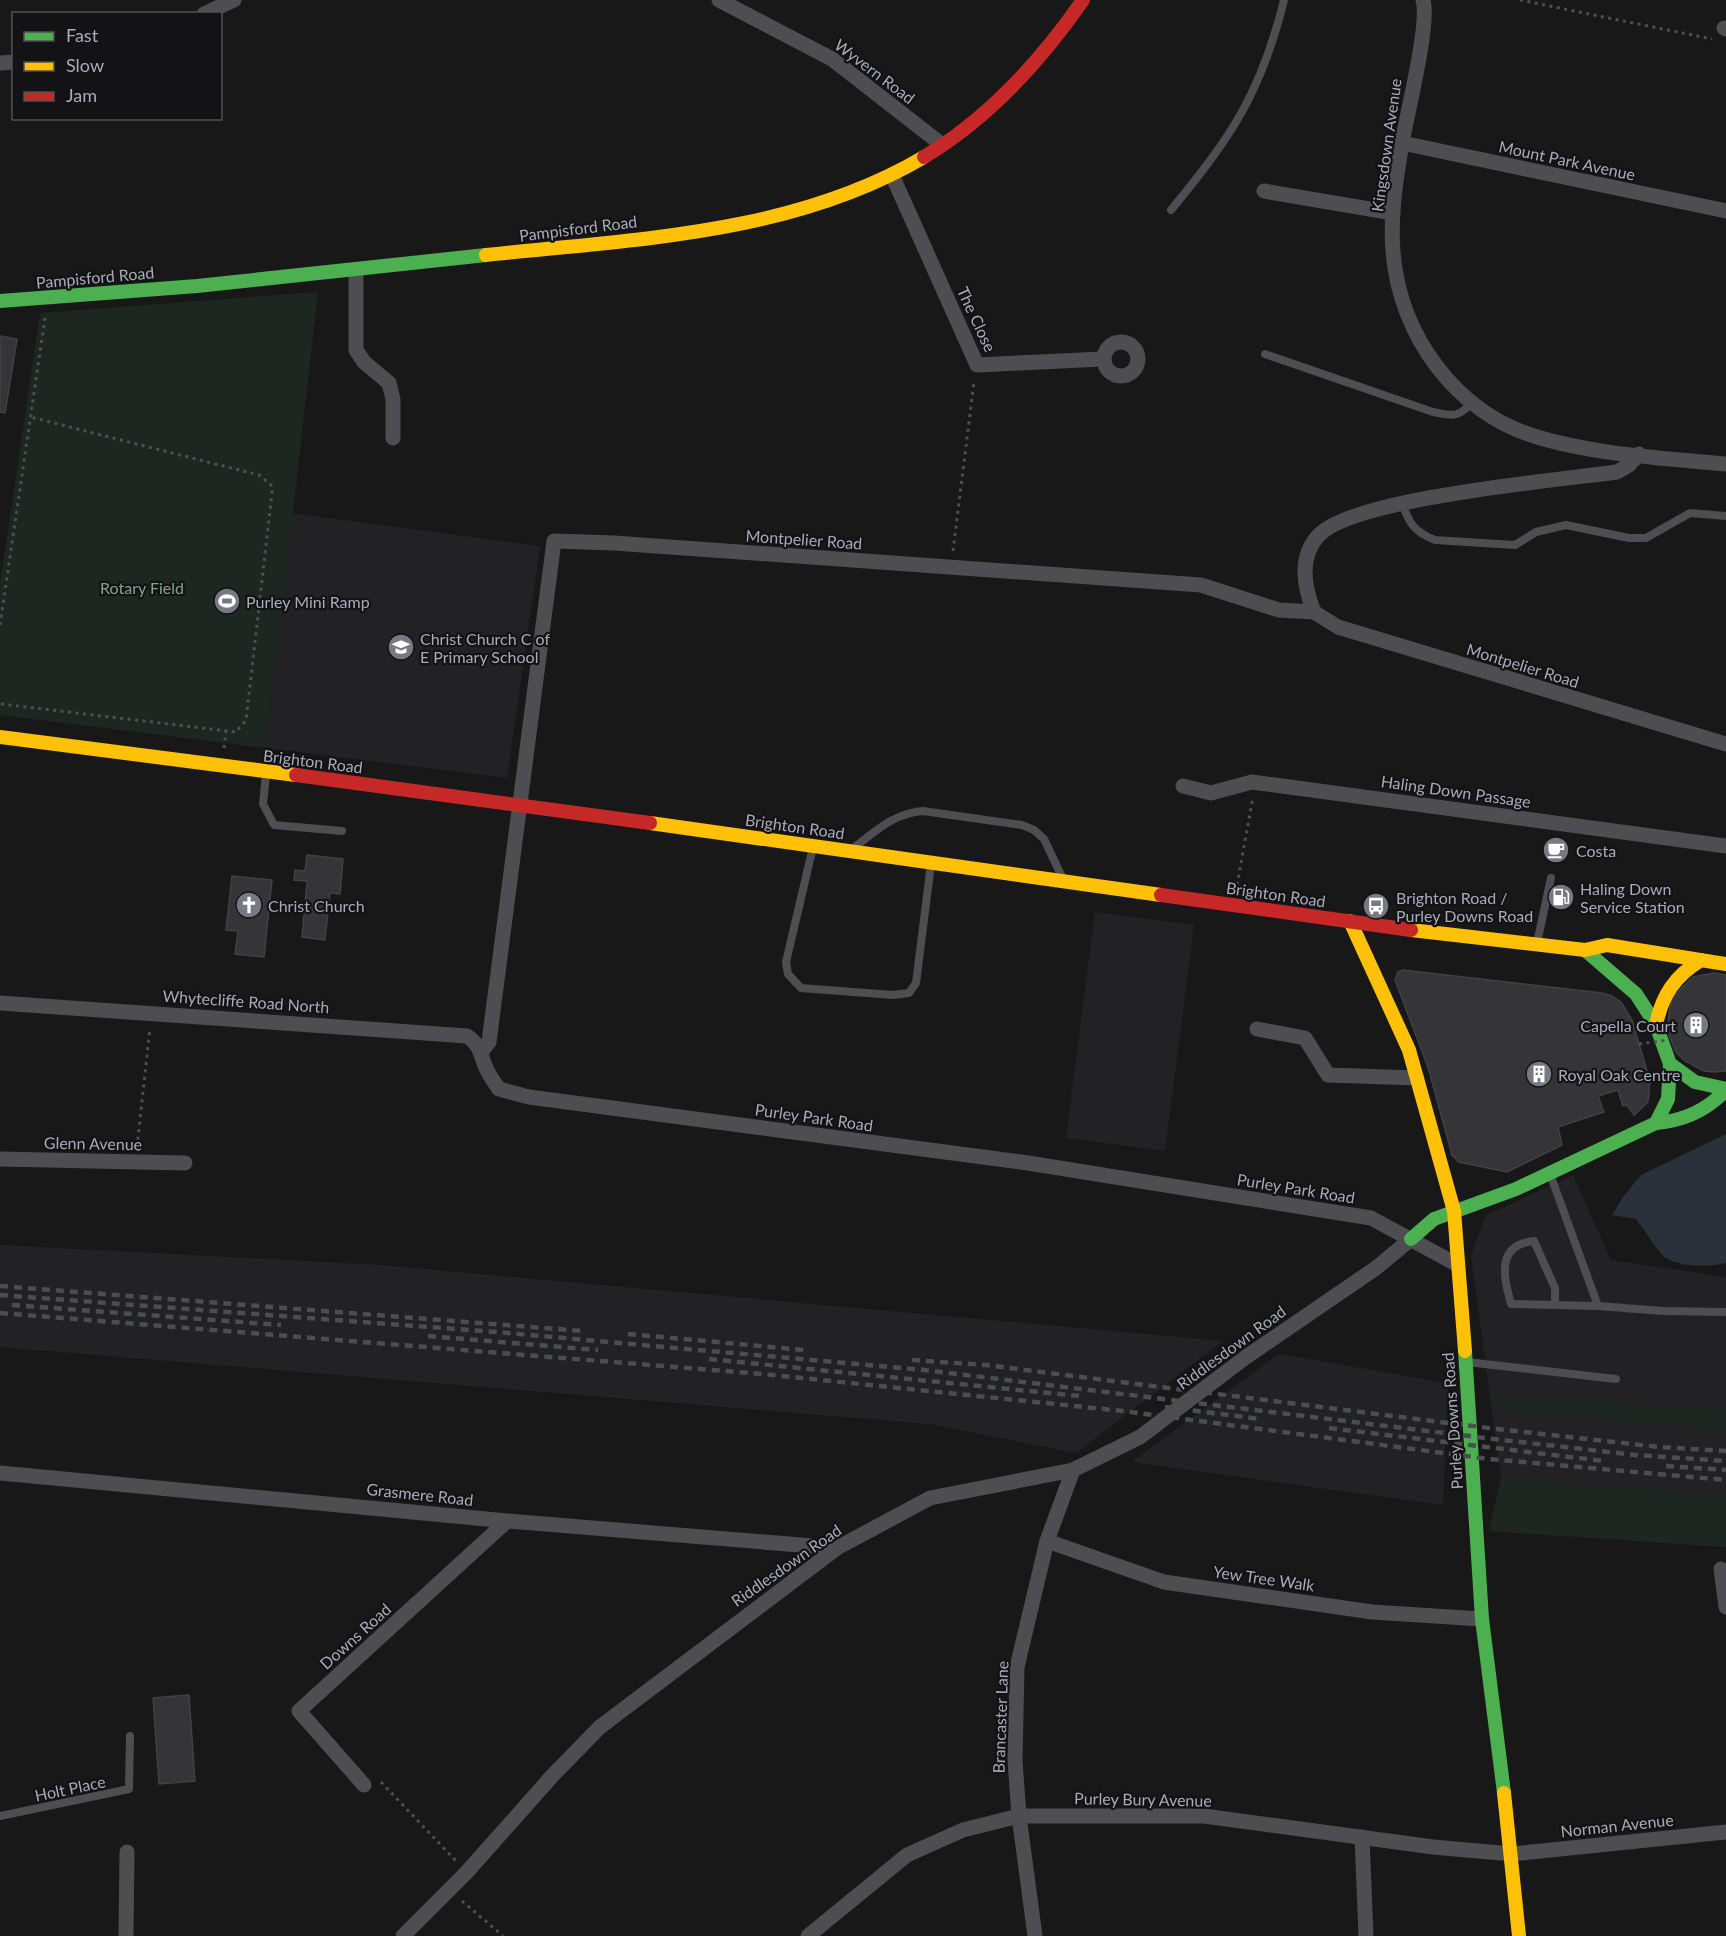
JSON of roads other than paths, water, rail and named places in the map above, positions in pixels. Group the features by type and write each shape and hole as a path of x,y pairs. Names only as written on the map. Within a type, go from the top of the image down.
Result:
{"street":[{"path":"208,12 234,0"},
{"name":"Wyvern Road","path":"719,0 832,58 941,144"},
{"name":"Pampisford Road","path":"0,301 356,270 650,237 738,224 822,204 892,175 941,144 984,112 1018,79 1059,33 1083,0"},
{"name":"Kingsdown Avenue","path":"1423,0 1423,26 1402,143 1393,213 1393,254 1405,309 1430,357 1471,403 1502,423 1536,437 1574,446 1726,464"},
{"name":"Mount Park Avenue","path":"1402,143 1726,211"},
{"name":"The Close","path":"892,175 976,365 1102,359"},
{"path":"1264,191 1393,213"},
{"path":"356,270 356,350 364,362 389,383 393,399 393,438"},
{"path":"1314,612 1304,586 1304,569 1318,536 1340,520 1402,503 1617,472 1629,465 1639,454"},
{"name":"Montpelier Road","path":"519,804 554,541 614,543 1201,585 1279,610 1314,612 1338,627 1726,744"},
{"name":"Brighton Road","path":"0,737 519,804 1350,921 1585,950 1607,945 1650,950 1726,964"},
{"name":"Haling Down Passage","path":"1183,786 1211,793 1255,782 1726,846"},
{"path":"482,1051 489,1042 519,804"},
{"name":"Purley Downs Road","path":"1350,921 1409,1050 1454,1210 1456,1264 1470,1405 1472,1480 1482,1619 1512,1854 1519,1936"},
{"path":"1585,950 1625,982 1656,1025 1670,1065 1668,1099 1656,1123"},
{"path":"1656,1025 1660,1001 1672,980 1701,960"},
{"name":"Whytecliffe Road North","path":"0,1003 452,1033 467,1036 476,1042 482,1051"},
{"path":"1257,1029 1305,1038 1328,1075 1417,1078"},
{"name":"Purley Park Road","path":"482,1051 487,1071 499,1089 530,1097 1028,1163 1371,1218 1411,1239"},
{"path":"1670,1065 1695,1083 1726,1090"},
{"name":"Riddlesdown Road","path":"404,1936 466,1873 553,1775 600,1727 837,1548 930,1498 1072,1470 1140,1437 1246,1358 1376,1268 1434,1219 1516,1189 1656,1123 1675,1122 1714,1104 1726,1090"},
{"name":"Glenn Avenue","path":"0,1158 185,1163"},
{"path":"1411,1239 1456,1264"},
{"name":"Brancaster Lane","path":"1035,1936 1019,1816 1015,1760 1017,1667 1047,1541 1072,1470"},
{"name":"Grasmere Road","path":"0,1473 507,1521 837,1548"},
{"name":"Downs Road","path":"364,1785 299,1711 507,1521"},
{"name":"Yew Tree Walk","path":"1047,1541 1164,1582 1372,1612 1482,1619"},
{"path":"1721,1569 1726,1607"},
{"name":"Purley Bury Avenue","path":"808,1936 907,1855 963,1830 1019,1816 1204,1816 1512,1854"},
{"name":"Norman Avenue","path":"1512,1854 1726,1832"},
{"path":"1362,1837 1366,1936"},
{"path":"126,1936 127,1852"}],"lane":[{"path":"1171,210 1211,161 1248,105 1263,73 1284,0"},
{"path":"1265,354 1433,412 1455,416 1465,411 1471,403"},
{"path":"1402,503 1409,523 1424,536 1435,540 1503,546 1515,545 1552,526 1566,525 1629,538 1646,538 1690,513 1726,516"},
{"path":"267,771 263,804 274,825 342,831"},
{"path":"850,851 892,819 911,812 1011,824 1034,830 1044,839 1064,881"},
{"path":"813,846 786,962 788,974 801,988 893,995 909,993 916,983 931,862"},
{"path":"1537,945 1551,878"},
{"path":"1550,1172 1598,1306"},
{"path":"1555,1304 1555,1288 1534,1241 1519,1246 1505,1260 1503,1272 1511,1304 1726,1312"},
{"path":"1465,1361 1616,1379"},
{"name":"Holt Place","path":"0,1816 129,1789 130,1736"}],"railway":[{"path":"0,1286 583,1331"},
{"path":"0,1295 496,1332 924,1370 1635,1455 1726,1461"},
{"path":"12,1305 281,1325"},
{"path":"0,1313 763,1374 1123,1411 1489,1459 1726,1480"},
{"path":"628,1334 804,1350"},
{"path":"428,1336 598,1350"},
{"path":"709,1359 1079,1396"},
{"path":"912,1360 985,1365 1497,1429 1659,1447 1726,1451"},
{"path":"1165,1407 1261,1419"},
{"path":"1329,1428 1603,1461"},
{"path":"1666,1466 1726,1470"}],"place":[{"name":"Purley Mini Ramp","path":"227,601"},
{"name":"Christ Church C of E Primary School","path":"401,647"},
{"name":"Costa","path":"1556,850"},
{"name":"Haling Down Service Station","path":"1561,897"},
{"name":"Christ Church","path":"249,905"},
{"name":"Brighton Road / Purley Downs Road","path":"1376,906"},
{"name":"Capella Court","path":"1696,1025"},
{"name":"Royal Oak Centre","path":"1539,1074"}],"park label":[{"name":"Rotary Field","path":"142,587"}]}
